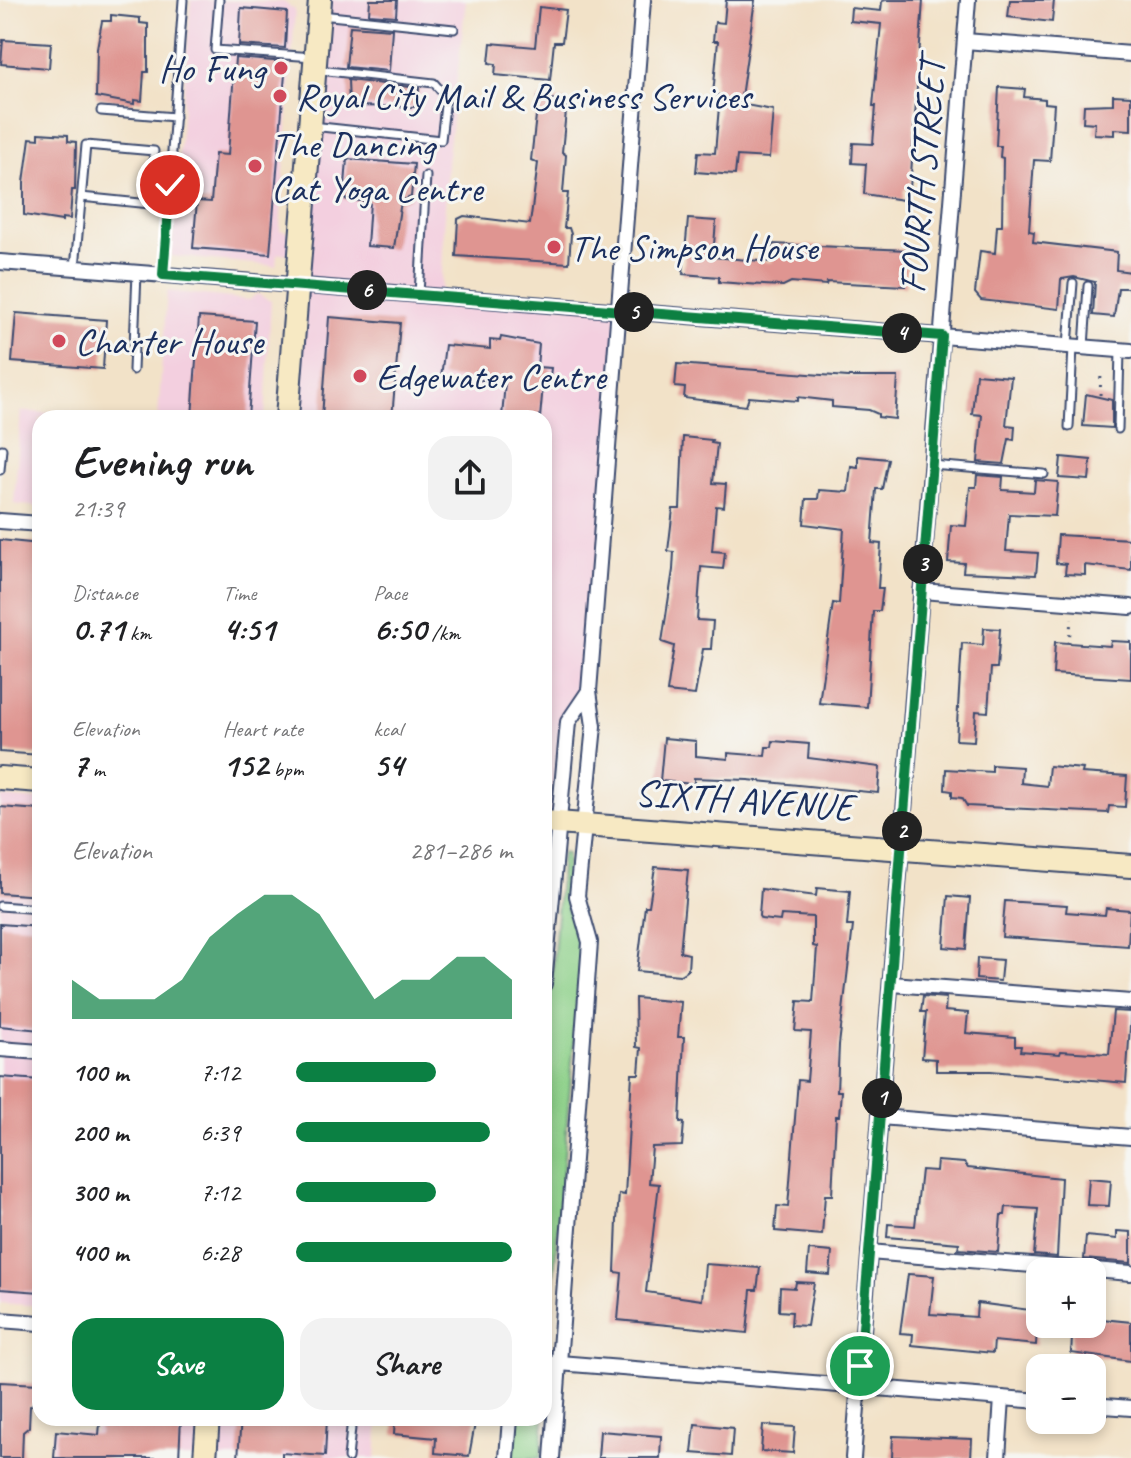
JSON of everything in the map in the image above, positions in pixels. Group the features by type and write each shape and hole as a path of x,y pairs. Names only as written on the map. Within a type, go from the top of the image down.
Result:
{"street":[{"path":"552,1458 552,1364 590,942 577,896 594,726 589,691 643,0"},
{"name":"FOURTH STREET","path":"853,1458 968,0"},
{"path":"288,410 320,7"},
{"path":"965,41 1131,54"},
{"path":"0,262 1126,351"},
{"path":"0,521 32,523"},
{"path":"921,591 1131,607"},
{"path":"552,812 568,722 589,691"},
{"path":"0,778 32,780"},
{"name":"SIXTH AVENUE","path":"552,823 1131,866"},
{"path":"892,984 1131,1002"},
{"path":"0,1049 32,1051"},
{"path":"880,1117 1131,1137"},
{"path":"869,1252 1131,1273"},
{"path":"0,1320 32,1322"},
{"path":"552,1364 1026,1400"},
{"path":"998,1458 1002,1398"},
{"path":"1106,1406 1131,1408"},
{"path":"205,1458 207,1426"},
{"path":"507,1458 509,1426"}],"lane":[{"path":"163,275 183,0"},
{"path":"219,0 215,50 434,83 446,97 441,140 310,126"},
{"path":"320,7 454,29"},
{"path":"101,111 175,117"},
{"path":"75,268 81,197 86,145 154,151 150,204 81,197"},
{"path":"419,294 426,176"},
{"path":"133,370 137,272"},
{"path":"1069,427 1075,347 1073,283"},
{"path":"1075,347 1088,286"},
{"path":"1118,429 1126,351"},
{"path":"0,470 2,449"},
{"path":"931,465 1044,474"},
{"path":"0,906 32,908"},
{"path":"348,1458 351,1426"}],"path":[{"path":"1100,395 1101,374"},
{"path":"1069,643 1071,617"}],"shaded area":[{"path":"191,0 284,2 295,10 280,230 287,232 292,241 291,253 277,254 276,266 171,256"},
{"path":"320,0 466,0 447,164 441,296 618,311 589,691 568,722 557,823 552,823 552,410 288,410"},
{"path":"167,291 249,300 257,294 271,301 265,410 159,410"},
{"path":"21,411 32,412 32,506 14,504"},
{"path":"0,797 32,799 32,1305 0,1303"},
{"path":"96,1426 378,1426 376,1458 50,1458 53,1429 95,1432"}],"green space":[{"path":"562,852 567,853 567,909 581,945 581,958 552,1299 552,977"},
{"path":"515,1426 543,1426 541,1458 512,1458"}],"building":[{"path":"370,0 397,0 396,16 369,14"},
{"path":"726,0 755,0 740,104 773,110 769,158 737,156 735,175 696,172 698,152 715,153 720,95 713,95 718,41 713,41 715,22 724,23"},
{"path":"923,0 910,189 904,189 903,200 864,194 866,164 852,163 853,143 873,144 876,106 873,106 881,24 850,21 851,8 881,11 882,1"},
{"path":"1010,0 1054,0 1052,22 1008,17"},
{"path":"539,7 566,10 562,42 554,42 550,80 495,75 496,64 489,63 491,43 535,47"},
{"path":"241,8 287,12 285,48 239,45"},
{"path":"111,15 140,18 140,23 148,24 148,72 144,72 142,101 134,100 134,104 96,97 97,48 102,21 111,21"},
{"path":"350,26 392,29 389,71 346,67"},
{"path":"3,40 51,43 49,68 1,64"},
{"path":"235,58 286,62 270,254 193,248 197,201 211,202 215,154 228,155"},
{"path":"348,80 419,88 418,107 349,106"},
{"path":"999,87 1025,89 1024,97 1045,99 1045,103 1054,104 1050,161 1034,160 1029,231 1034,232 1033,242 1117,252 1116,270 1131,272 1131,288 1118,288 1114,317 1093,315 1095,282 1074,277 1061,279 1059,309 981,300 975,293 980,251 995,253 997,226 1002,226 1003,158 1000,157 1001,146 996,146"},
{"path":"1113,95 1131,96 1131,130 1114,129 1114,135 1094,134 1095,123 1083,122 1084,105 1113,104"},
{"path":"538,98 567,101 562,152 566,155 563,193 568,193 564,228 569,228 571,234 569,263 456,256 458,219 464,216 530,224 538,163 531,160"},
{"path":"39,133 68,135 68,141 76,142 75,190 72,190 70,219 62,218 62,221 24,215 24,182 30,138 39,139"},
{"path":"347,159 414,164 411,197 401,201 394,248 367,246 370,202 344,199"},
{"path":"688,219 716,221 713,257 772,262 773,244 907,250 905,286 827,282 826,285 791,282 783,286 746,284 719,282 719,277 683,274"},
{"name":"Charter House","path":"16,313 106,320 103,369 12,362"},
{"path":"199,317 255,321 249,410 193,410"},
{"name":"Edgewater Centre","path":"329,317 400,323 393,410 323,410"},
{"path":"501,337 539,344 537,367 551,368 549,385 543,385 541,410 503,410 505,382 441,377 445,345 490,349 490,340 500,341"},
{"path":"677,364 848,377 898,377 895,419 878,417 869,410 832,407 832,401 798,397 798,401 749,397 746,406 684,398 685,388 675,387"},
{"path":"976,374 1011,377 1006,425 1015,426 1014,440 1009,439 1004,464 978,462 982,415 972,414"},
{"path":"1086,394 1112,400 1112,428 1083,426"},
{"path":"683,437 712,440 711,443 717,444 713,483 726,484 724,507 716,506 712,551 725,552 723,569 701,567 697,620 713,621 711,649 703,649 695,695 667,692 674,646 662,642 673,570 674,552 668,551 673,509 680,509"},
{"path":"858,456 888,459 882,489 876,489 872,543 881,544 878,588 883,588 880,611 873,611 867,707 819,703 833,603 839,604 844,529 804,524 806,499 818,499 819,490 848,492 851,466 858,467"},
{"path":"1061,457 1091,460 1089,480 1059,478"},
{"path":"977,475 1003,477 1002,490 1034,492 1035,480 1058,482 1055,516 1009,514 1006,551 1038,553 1036,575 963,572 964,563 948,562 951,525 966,526 970,487 976,487"},
{"path":"1058,535 1131,539 1131,570 1085,565 1085,575 1065,574 1066,564 1056,563"},
{"path":"0,540 32,543 32,754 0,752"},
{"path":"984,628 1000,629 997,668 991,668 988,712 976,711 974,741 956,740 962,643 983,645"},
{"path":"1111,641 1131,642 1131,679 1053,674 1055,642 1110,646"},
{"path":"664,738 696,741 696,756 728,759 728,753 765,756 766,747 772,747 773,741 809,744 808,758 880,767 878,793 748,780 694,778 694,784 660,781"},
{"path":"992,765 1022,767 1021,783 1047,786 1049,766 1083,769 1082,773 1127,776 1125,807 1109,806 1108,813 967,806 962,798 952,797 952,791 945,790 946,769 992,772"},
{"path":"0,807 32,809 32,895 0,893"},
{"path":"655,867 688,870 680,952 689,954 688,970 680,975 637,971 645,906 649,906"},
{"path":"817,888 850,891 847,926 853,926 839,1045 837,1091 841,1091 839,1116 836,1116 832,1195 825,1195 822,1235 775,1231 777,1206 788,1207 798,1080 807,1081 811,1032 795,1031 798,1001 813,1002 817,947 813,946 813,917 781,915 780,921 761,919 759,916 761,889 816,896"},
{"path":"948,896 970,898 966,949 944,947"},
{"path":"1005,901 1067,905 1066,912 1105,915 1106,908 1130,910 1128,946 1002,937"},
{"path":"0,924 32,926 32,1029 0,1026"},
{"path":"977,958 1002,960 1000,981 976,979"},
{"path":"923,996 946,998 945,1011 968,1013 966,1033 1015,1037 1015,1046 1021,1046 1020,1051 1109,1054 1113,1011 1131,1012 1126,1083 991,1071 936,1071 936,1059 922,1058 926,1012 921,1012"},
{"path":"635,998 681,1002 678,1037 684,1037 680,1122 684,1123 682,1146 652,1147 649,1183 659,1184 646,1292 702,1300 705,1264 760,1268 757,1290 751,1290 747,1333 618,1320 622,1273 615,1272 619,1194 625,1195 632,1074 639,1074 641,1048 636,1047"},
{"path":"0,1077 32,1079 32,1291 0,1289"},
{"path":"937,1161 964,1163 968,1168 1061,1178 1057,1257 1034,1255 1038,1209 1006,1207 1005,1215 1001,1215 998,1252 958,1249 959,1243 887,1237 888,1224 915,1226 921,1170 936,1171"},
{"path":"1089,1178 1111,1180 1109,1206 1087,1205"},
{"path":"1117,1231 1131,1232 1131,1263 1084,1258 1086,1236 1117,1239"},
{"path":"809,1250 832,1252 830,1275 807,1273"},
{"path":"908,1274 934,1276 930,1314 976,1317 977,1303 1026,1309 1026,1338 1036,1338 1036,1345 994,1341 993,1353 912,1345 913,1334 900,1333"},
{"path":"796,1282 814,1283 807,1326 791,1325 792,1312 779,1311 780,1287 795,1288"},
{"path":"1106,1319 1131,1322 1131,1361 1106,1358 1106,1354 1071,1353 1072,1338 1106,1338"},
{"path":"0,1382 32,1384 29,1427 23,1432 22,1458 0,1458"},
{"path":"695,1424 733,1428 731,1456 692,1453"},
{"path":"763,1425 795,1427 793,1453 761,1451"},
{"path":"100,1426 181,1426 179,1458 54,1458 56,1431 99,1435"},
{"path":"240,1426 327,1426 325,1456 282,1453 282,1458 238,1458"},
{"path":"394,1426 475,1426 469,1456 435,1453 436,1438 394,1434"},
{"path":"600,1431 661,1436 660,1458 598,1458"},
{"path":"893,1436 972,1439 971,1458 892,1457"}],"place":[{"name":"Ho Fung","path":"281,68"},
{"name":"Royal City Mail & Business Services","path":"280,96"},
{"name":"The Dancing Cat Yoga Centre","path":"255,166"},
{"name":"The Simpson House","path":"554,247"},
{"name":"Charter House","path":"59,341"},
{"name":"Edgewater Centre","path":"360,376"}],"route":[{"path":"170,185 163,275 942,336 860,1366"}]}
